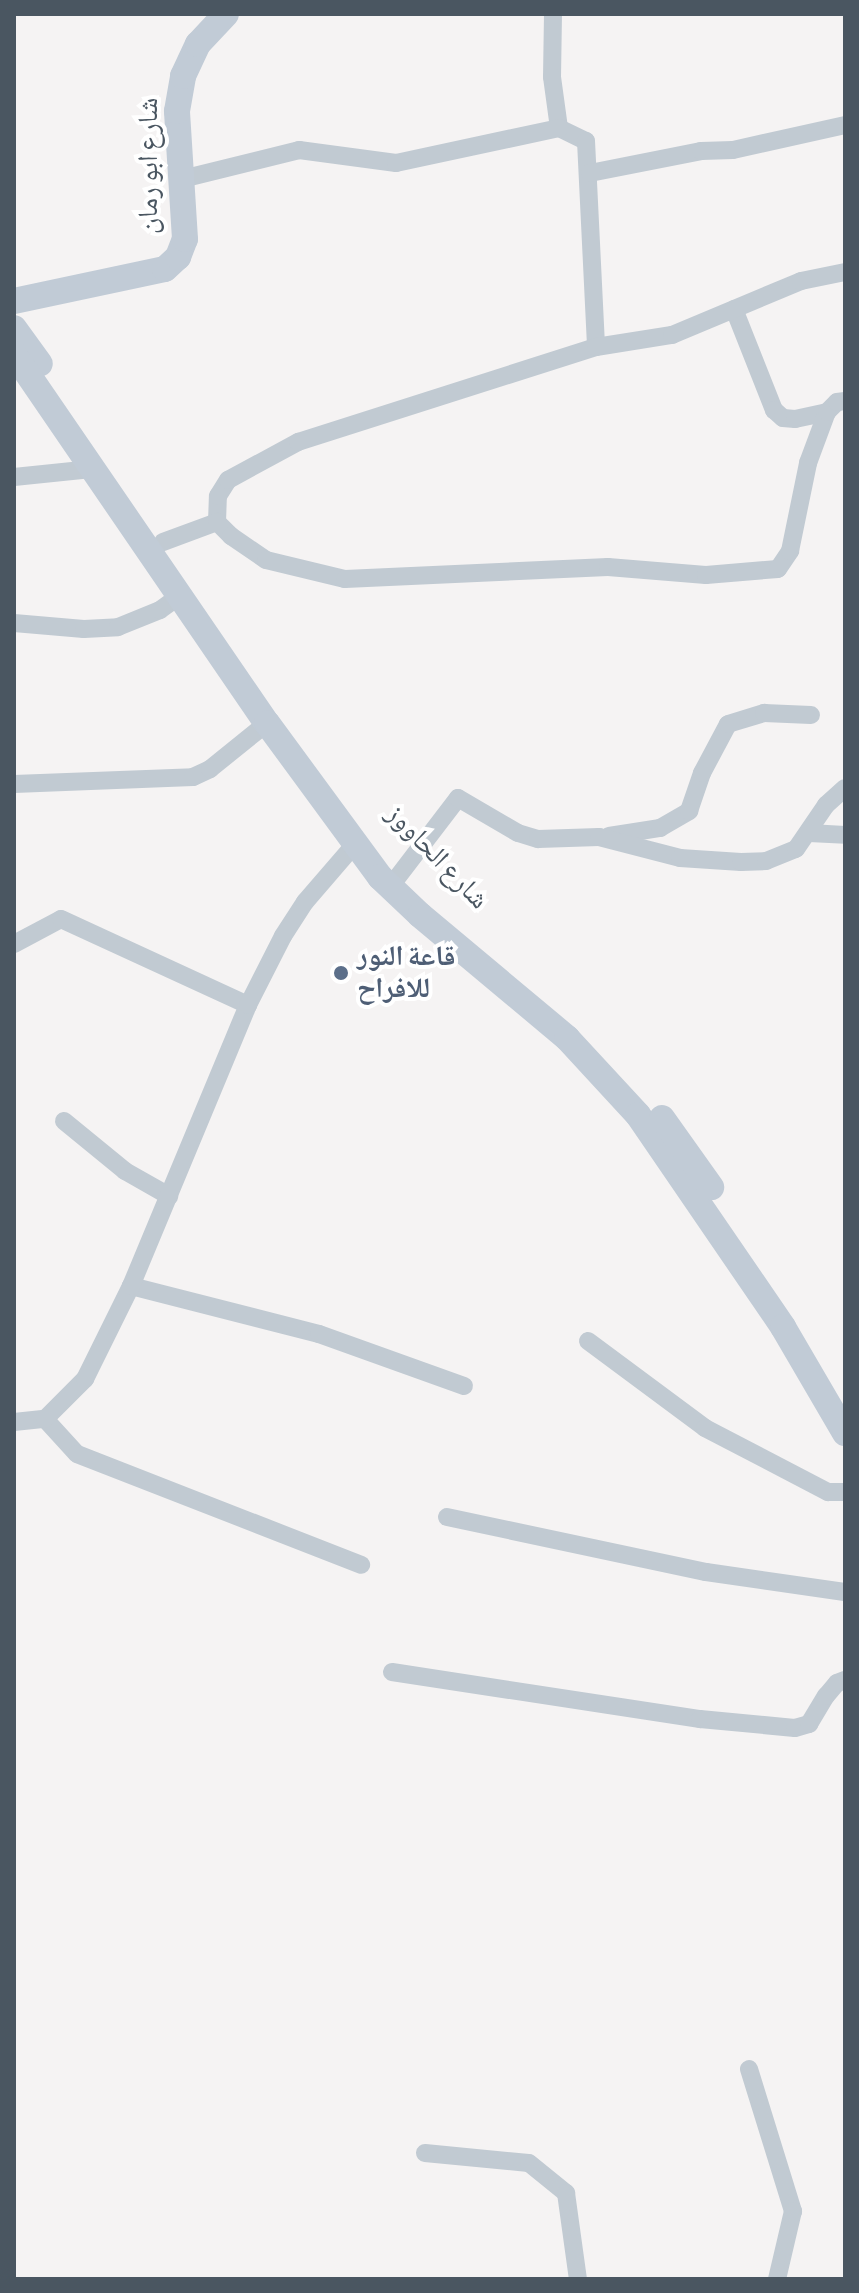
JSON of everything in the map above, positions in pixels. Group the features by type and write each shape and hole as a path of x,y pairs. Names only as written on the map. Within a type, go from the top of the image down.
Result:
{"main road":[{"name":"شارع ابو رمان","path":"14,301 165,269 178,257 185,239 177,111 183,76 198,44 226,14"},
{"name":"شارع الحاووز","path":"14,328 395,879 580,1029 649,1100 745,1239 845,1400"},
{"path":"14,354 267,723 355,844 567,1038 638,1115 783,1327 845,1433"}],"street":[{"path":"553,14 552,77 559,128"},
{"path":"590,173 701,151 733,150 845,125"},
{"path":"182,179 299,150 396,163 559,128 586,141 590,173 596,347"},
{"path":"845,272 801,281 672,335 596,347 298,442 228,480 218,496 217,522 231,536 266,560 345,579 608,567 706,575 778,569 790,551 808,463 827,412 837,402 845,401"},
{"path":"734,309 774,410 783,418 795,419 827,412"},
{"path":"14,477 92,469"},
{"path":"163,542 217,522"},
{"path":"14,623 84,629 118,627 160,610 179,596"},
{"path":"395,879 458,798 518,833 538,839 599,837 660,828 689,811 702,773 728,724 764,713 811,715"},
{"path":"14,784 193,777 210,769 267,723"},
{"path":"599,837 680,858 741,862 780,857 796,849 826,805 845,788"},
{"path":"809,833 845,835"},
{"path":"14,1422 45,1419 85,1379 131,1286 248,1005 305,902 355,844"},
{"path":"14,944 61,919 248,1005"},
{"path":"64,1121 125,1171 169,1196"},
{"path":"131,1286 319,1334 464,1386"},
{"path":"588,1341 705,1428 828,1492 845,1492"},
{"path":"45,1419 77,1454 361,1565"},
{"path":"447,1517 706,1572 845,1592"},
{"path":"392,1672 700,1719 795,1728 809,1724 826,1696 837,1683 845,1680"},
{"path":"749,2069 793,2211 777,2279"},
{"path":"425,2153 529,2163 566,2193 578,2279"}],"place":[{"name":"قاعة النور للافراح","path":"341,973"}]}
